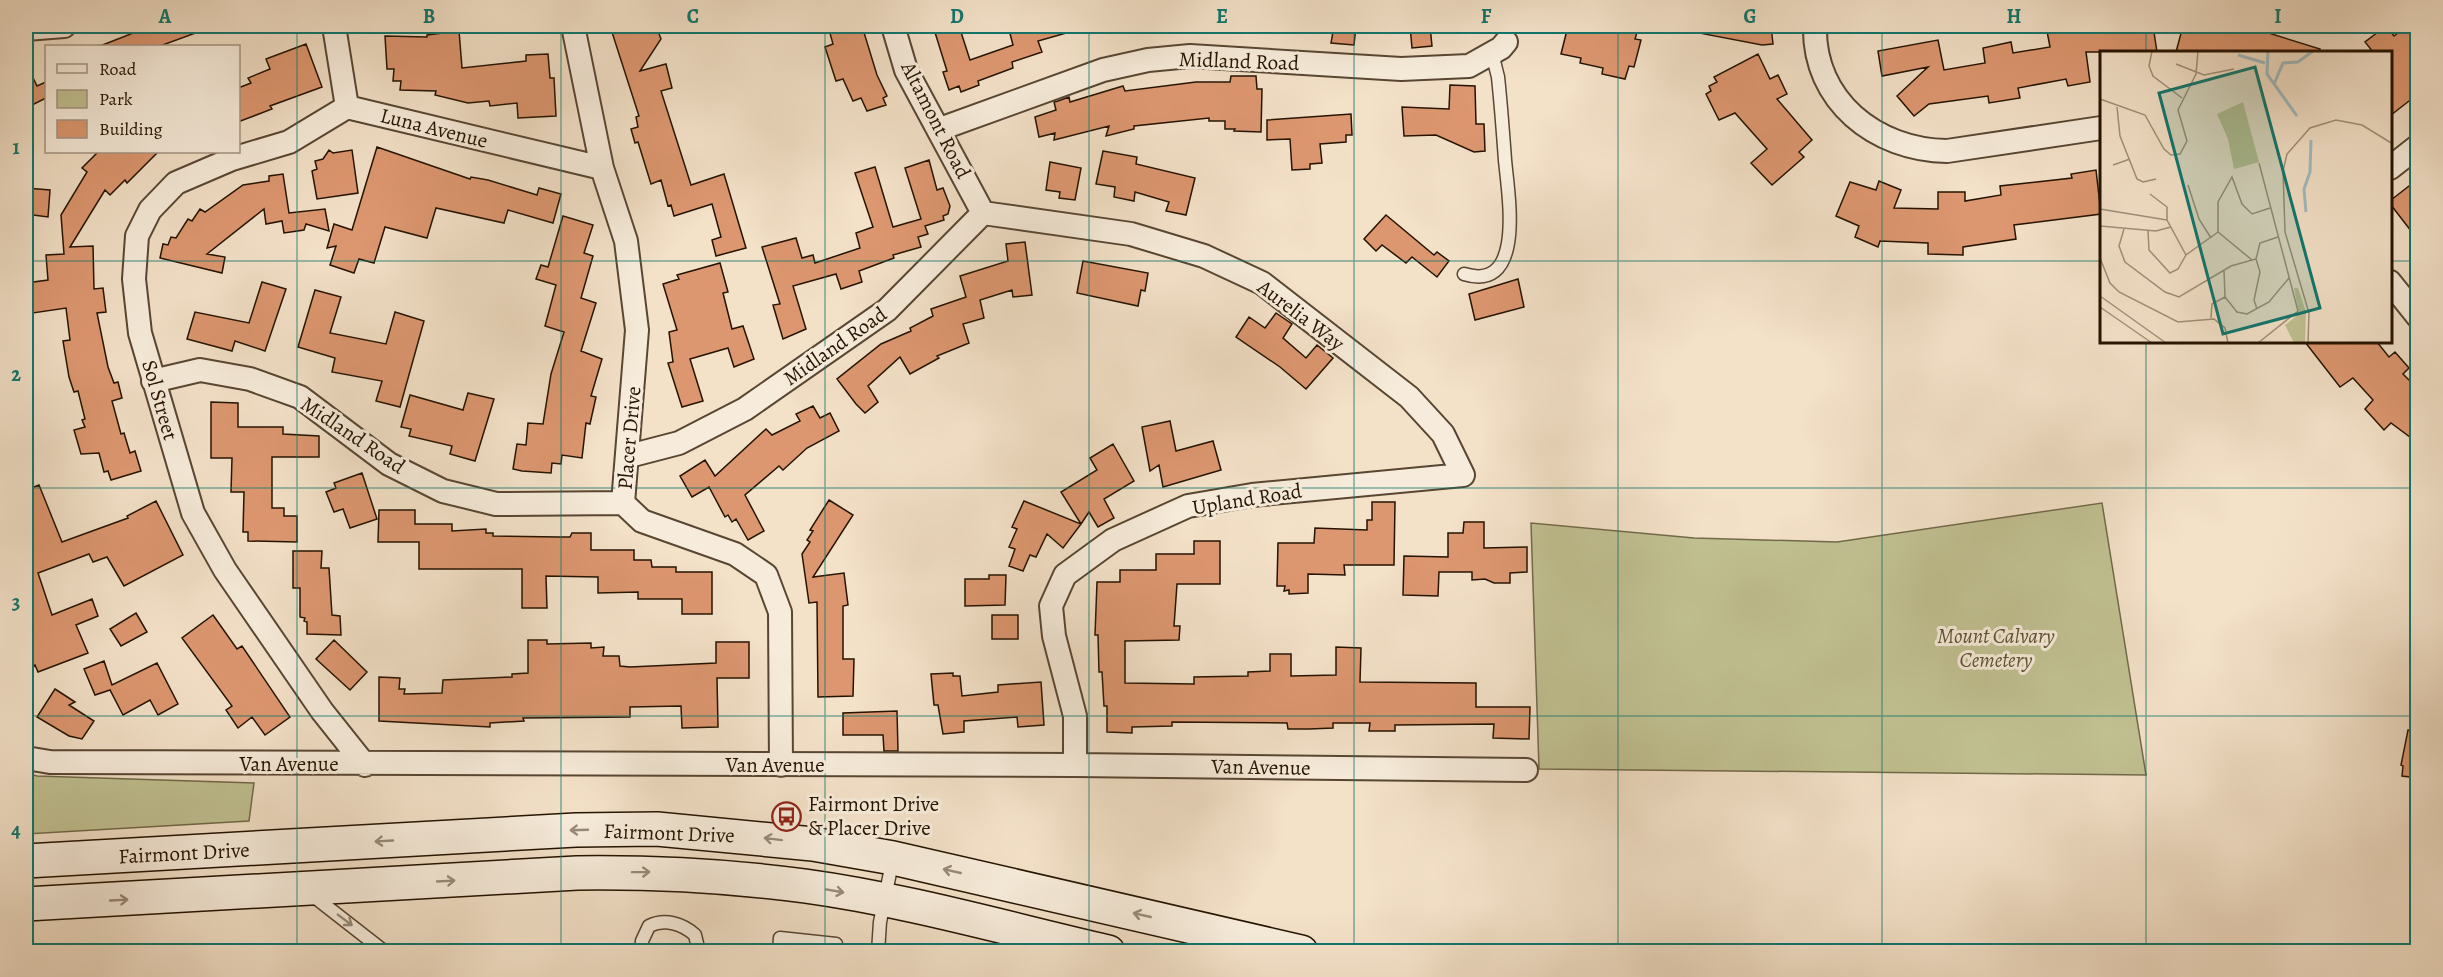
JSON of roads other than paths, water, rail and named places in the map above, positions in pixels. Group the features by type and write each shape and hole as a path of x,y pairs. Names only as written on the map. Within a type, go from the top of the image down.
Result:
{"main road":[{"name":"Fairmont Drive","path":"26,861 576,830 645,829 733,834 813,844 893,858 1301,951"},
{"name":"Fairmont Drive","path":"26,904 577,873 655,872 807,886 885,900 1108,951"}],"street":[{"path":"26,29 64,26"},
{"path":"334,26 347,107"},
{"name":"Placer Drive","path":"573,26 602,168 627,241 637,330 629,456 623,503 642,521 735,554 766,575 780,612 781,765"},
{"name":"Altamont Road","path":"893,26 906,70 940,129 983,213"},
{"path":"1815,26 1814,47 1826,80 1843,105 1866,128 1898,144 1922,151 1947,151 2100,128"},
{"name":"Midland Road","path":"940,129 1103,70 1148,60 1190,56 1401,69 1469,66 1499,47"},
{"name":"Luna Avenue","path":"347,107 602,168"},
{"name":"Sol Street","path":"347,107 289,142 232,159 176,183 150,210 137,236 134,279 140,333 193,513 225,570 322,711 364,765"},
{"path":"2392,167 2418,146"},
{"name":"Midland Road","path":"629,456 679,443 745,409 887,310 983,213"},
{"name":"Aurelia Way","path":"983,213 1131,234 1204,256 1262,283 1409,397 1443,434 1463,475"},
{"path":"2392,283 2418,317"},
{"name":"Midland Road","path":"153,381 200,370 250,379 300,397 389,464 443,490 485,502 496,504 623,503"},
{"name":"Upland Road","path":"1075,765 1075,716 1054,636 1051,606 1065,575 1113,540 1188,506 1252,495 1463,475"},
{"name":"Van Avenue","path":"26,758 50,762 364,765 1075,765 1526,770"}],"lane":[{"path":"1464,273 1476,277 1489,275 1500,265 1511,229 1498,77 1499,47"},
{"path":"878,951 893,858"},
{"path":"304,889 385,951"},
{"path":"641,951 642,941 650,926 668,922 682,925 695,935 699,951"},
{"path":"779,951 780,938 836,944 836,951"}],"place":[{"name":"Fairmont Drive & Placer Drive","path":"787,816"}],"park label":[{"name":"Mount Calvary Cemetery","path":"1996,648"}]}
